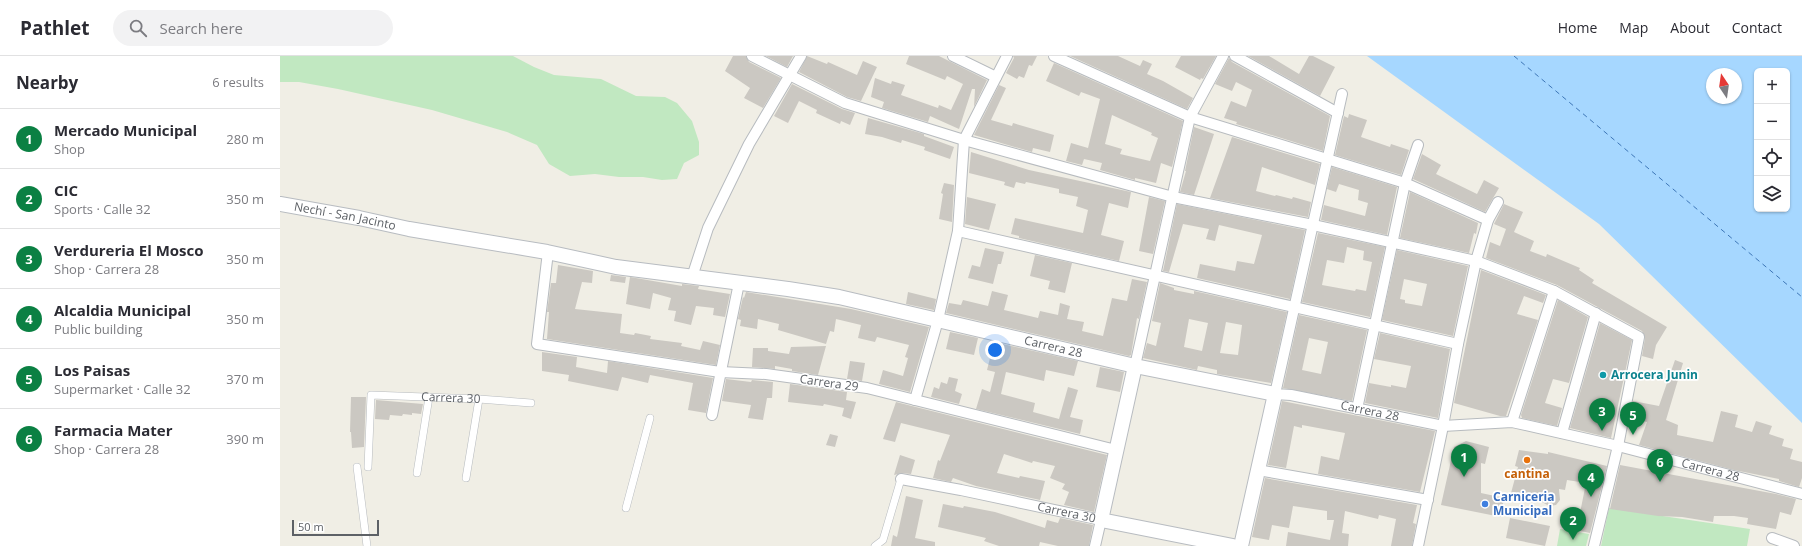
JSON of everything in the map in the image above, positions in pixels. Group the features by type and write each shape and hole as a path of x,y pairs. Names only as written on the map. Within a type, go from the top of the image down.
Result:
{"main road":[{"name":"Nechí - San Jacinto","path":"280,204 409,229 548,252 616,267 692,277"},
{"name":"Carrera 28","path":"692,277 839,298 1135,366 1275,394"},
{"path":"1101,520 1135,366"},
{"path":"1241,546 1275,394"},
{"name":"Carrera 30","path":"1101,520 1233,546"}],"street":[{"path":"752,56 845,103 964,140 1173,197 1313,225 1476,261 1554,291 1639,337 1618,446 1594,546"},
{"path":"692,277 708,228 743,155 761,121 801,56"},
{"path":"953,56 996,77"},
{"path":"915,400 938,320 958,231 964,140 1007,56"},
{"path":"1054,56 1190,117 1405,183 1488,220"},
{"path":"1135,366 1190,117 1223,56"},
{"path":"1234,56 1338,113"},
{"path":"1275,394 1342,94"},
{"path":"1357,409 1405,183 1418,145"},
{"path":"1418,546 1476,261 1488,220 1498,202"},
{"path":"958,231 1458,344"},
{"name":"Carrera 29","path":"548,252 537,344 720,372 766,374 867,388 1116,450"},
{"path":"712,415 739,284"},
{"path":"1512,422 1554,291"},
{"path":"1562,433 1596,313"},
{"name":"Carrera 28","path":"1275,394 1291,395 1443,426 1512,422 1618,446 1802,494"},
{"name":"Carrera 30","path":"368,467 371,395 479,399 531,403"},
{"path":"417,473 429,397"},
{"path":"466,478 479,399"},
{"path":"626,508 650,418"},
{"path":"358,467 366,546"},
{"path":"1258,470 1428,500"},
{"path":"874,546 883,540 901,479"},
{"name":"Carrera 30","path":"901,479 961,490 1101,520"},
{"path":"1095,546 1101,520"},
{"path":"1772,538 1794,546"}],"green space":[{"path":"280,56 513,56 554,75 601,79 636,96 665,97 677,103 692,121 699,142 699,155 684,163 677,179 662,180 643,177 619,177 595,174 570,176 549,164 537,145 507,132 432,110 338,89 299,82 280,82"},
{"path":"1609,508 1750,529 1747,546 1601,546"},
{"path":"1560,529 1589,534 1586,546 1557,546"}],"water":[{"path":"1367,56 1802,56 1802,423 1599,224"}],"building":[{"path":"733,56 746,56 749,62 781,78 763,108 744,98 750,88 725,71"},
{"path":"766,56 793,56 787,67"},
{"path":"807,56 827,64 828,62 857,75 863,61 877,67 861,101 847,97 799,72"},
{"path":"909,56 939,56 987,80 974,107 975,89 972,89 959,129 930,116 928,122 882,108 884,102 871,97 875,78 891,84 892,81 905,85 901,95 938,108 939,105 951,110 963,84 947,76 945,80 906,64"},
{"path":"1013,56 1037,56 1032,66 1029,65 1024,78 1019,76 1017,79 1006,73 1014,58"},
{"path":"1070,56 1118,56 1140,66 1143,60 1152,64 1147,74 1193,98 1187,109"},
{"path":"1181,56 1216,56 1203,79 1201,78 1200,80 1175,67"},
{"path":"1248,56 1269,56 1299,74 1309,56 1313,56 1335,67 1320,96"},
{"path":"1229,58 1232,62 1330,116 1323,151 1236,124 1237,122 1224,118 1231,101 1246,107 1252,90 1236,82 1232,91 1215,84"},
{"path":"1054,63 1183,121 1172,167 1161,163 1156,183 1135,178 1135,180 1100,170 1102,163 1084,159 1082,165 1066,161 1071,143 1088,148 1100,99 1081,92 1079,96 1046,81","holes":["1112,115 1152,133 1151,135 1158,138 1150,161 1120,154 1122,149 1105,144"]},
{"path":"792,84 842,109 855,113 850,125 841,121 840,124 816,113 817,110 799,101 788,123 774,116"},
{"path":"999,85 1006,88 991,120 1012,126 1013,123 1054,135 1050,152 1033,148 1032,152 974,135"},
{"path":"1349,114 1367,120 1361,137 1390,147 1391,144 1409,150 1401,175 1335,155 1344,116 1348,118"},
{"path":"868,118 924,134 924,136 954,147 950,159 924,150 925,147 902,140 901,143 882,137 865,134"},
{"path":"1194,127 1214,134 1194,195 1180,192 1186,171"},
{"path":"1232,137 1320,164 1315,185 1262,167 1256,191 1292,199 1293,197 1311,202 1308,217 1210,198"},
{"path":"971,152 1029,170 1131,192 1128,208 1109,203 1101,235 1124,241 1119,261 1019,238 1019,236 1011,234 1015,218 1083,233 1088,210 1076,206 1078,197 1059,193 1059,189 1026,182 1025,184 1016,182 1014,188 1004,185 1005,182 969,173"},
{"path":"1422,154 1441,165 1436,174 1477,194 1484,180 1499,188 1485,212 1413,179"},
{"path":"1332,167 1397,187 1387,235 1321,220 1324,205 1365,216 1368,203 1358,200 1359,190 1339,184 1336,192 1327,189"},
{"path":"944,183 954,185 952,222 939,219 943,194 941,193"},
{"path":"1410,192 1478,223 1476,234 1474,233 1469,253 1400,238"},
{"path":"967,197 996,204 989,230 965,224"},
{"path":"1149,197 1165,201 1153,254 1139,251"},
{"path":"1177,204 1305,230 1290,299 1197,278 1200,264 1235,271 1237,261 1254,264 1262,235 1219,225 1215,241 1206,239 1209,229 1183,224 1169,272 1163,271"},
{"path":"1504,204 1523,212 1514,232 1534,241 1530,251 1546,257 1547,254 1580,268 1579,270 1594,280 1592,283 1667,327 1656,345 1653,359 1642,356 1645,338 1642,331 1557,285 1486,258 1490,242 1500,246 1506,229 1494,224"},
{"path":"1318,233 1385,247 1370,317 1302,302","holes":["1347,247 1364,251 1363,260 1372,262 1366,291 1356,289 1355,291 1322,285 1327,260 1344,263"]},
{"path":"985,248 1004,252 1001,264 998,264 993,284 968,278 972,265 980,267"},
{"path":"1397,250 1468,266 1453,336 1382,320","holes":["1404,279 1427,284 1422,306 1405,303 1405,300 1400,299"]},
{"path":"1035,255 1072,263 1065,293 1048,289 1050,281 1030,276"},
{"path":"558,265 593,271 592,283 582,282 575,309 622,314 620,333 634,335 635,333 651,336 650,339 682,343 681,346 700,350 703,341 720,345 716,365 547,339 549,312 547,312 551,283 556,283"},
{"path":"1481,270 1546,295 1543,303 1524,296 1517,314 1538,320 1506,416 1500,416 1454,403"},
{"path":"611,275 626,277 625,283 610,281"},
{"path":"630,277 682,286 682,284 699,286 698,289 730,294 725,317 713,315 714,308 696,306 691,325 674,321 676,311 668,310 671,298 653,293 650,309 626,304"},
{"path":"1132,279 1147,282 1139,319 1137,318 1131,355 1129,356 946,313 949,303 961,305 963,300 988,306 992,291 1008,295 1004,310 1038,318 1040,311 1058,315 1060,303 1070,306 1067,319 1084,322 1082,331 1103,336 1112,298 1127,301"},
{"path":"1160,283 1174,288 1174,290 1194,294 1194,291 1287,312 1271,383 1217,374 1217,370 1198,366 1197,370 1143,358 1147,343 1156,346 1161,323 1152,321","holes":["1189,319 1208,323 1202,351 1184,347","1226,322 1242,325 1238,355 1220,353"]},
{"path":"746,292 851,309 929,327 910,392 879,384 883,370 903,376 908,358 905,357 909,345 877,337 875,342 858,338 861,325 836,319 834,332 830,331 826,344 778,330 779,324 758,319 757,329 740,326 741,320 738,319 743,297 744,298"},
{"path":"908,292 936,299 934,310 906,304"},
{"path":"1558,300 1588,317 1569,383 1553,379 1545,403 1562,408 1557,426 1522,418 1521,415"},
{"path":"1299,315 1367,330 1352,401 1283,388","holes":["1309,338 1328,342 1321,374 1302,370"]},
{"path":"1600,323 1632,340 1611,438 1570,428"},
{"path":"950,332 978,338 974,355 946,349"},
{"path":"1380,333 1450,349 1438,418 1365,403 1369,383 1406,388 1411,366 1374,359"},
{"path":"994,342 1078,361 1074,376 1046,370 1044,381 1006,372 1001,394 1035,403 1033,412 1059,419 1068,387 1078,390 1070,417 1083,420 1080,434 976,409 982,389 990,392 995,372 987,370"},
{"path":"826,346 818,375 792,371 792,369 775,366 775,369 752,367 753,348 768,348 768,351 789,354 791,347"},
{"path":"542,352 577,357 576,367 607,373 608,361 713,378 706,413 688,410 693,383 650,375 648,383 622,377 618,391 568,381 569,375 542,371"},
{"path":"1675,360 1683,363 1666,420 1678,425 1677,435 1713,442 1721,411 1738,415 1735,427 1752,432 1756,421 1772,426 1769,434 1784,439 1782,446 1793,449 1790,459 1802,462 1802,478 1799,487 1779,481 1779,479 1734,470 1639,445 1647,422 1630,418 1633,401 1659,406"},
{"path":"850,361 865,363 862,381 847,379"},
{"path":"1100,367 1124,372 1120,392 1096,387"},
{"path":"949,377 958,379 955,391 962,394 959,404 931,397 934,387 939,389 941,382 947,384"},
{"path":"726,379 751,382 752,380 773,382 772,398 767,398 763,420 748,418 751,405 722,401"},
{"path":"790,384 847,392 846,400 856,402 851,419 842,416 844,408 824,404 823,406 788,402"},
{"path":"351,397 366,397 364,447 352,448 350,432"},
{"path":"376,400 423,404 421,414 412,413 412,415 403,414 402,416 390,415 389,420 375,419"},
{"path":"1282,401 1435,431 1420,492 1318,474 1321,456 1339,460 1345,433 1302,425 1302,428 1294,426 1286,468 1268,465"},
{"path":"896,402 1107,455 1094,512 1064,505 1069,492 1062,489 1065,484 1050,478 1055,466 1033,461 1032,463 1004,454 997,473 1019,478 1020,476 1045,481 1040,500 976,486 953,478 951,482 933,478 938,460 940,461 950,435 901,423 895,442 883,439"},
{"path":"830,434 838,436 835,447 826,445"},
{"path":"1466,441 1489,447 1485,464 1481,463 1481,493 1504,498 1501,517 1441,505 1454,447"},
{"path":"1519,450 1548,454 1548,452 1607,466 1590,533 1562,527 1566,511 1580,513 1586,483 1567,480 1565,490 1559,489 1560,500 1556,505 1549,506 1542,502 1541,497 1511,493 1518,467 1515,466"},
{"path":"900,455 915,460 911,474 902,473 894,475"},
{"path":"1620,465 1796,499 1791,515 1780,512 1776,529 1747,524 1748,518 1734,516 1714,516 1713,522 1610,509"},
{"path":"1265,478 1417,505 1413,523 1416,524 1412,546 1391,546 1396,519 1379,515 1378,519 1345,511 1342,533 1349,534 1348,546 1286,546 1288,532 1330,540 1334,520 1327,520 1327,511 1293,506 1289,528 1272,525 1269,540 1252,537"},
{"path":"906,496 923,500 915,538 935,542 935,546 891,546 893,535 897,537"},
{"path":"943,504 963,508 964,506 995,512 1045,528 1047,520 1058,523 1060,518 1093,525 1089,546 1058,546 1040,542 1039,546 999,546 984,541 986,538 938,527"},
{"path":"1510,518 1550,526 1545,546 1506,538"}],"ferry route":[{"path":"1514,56 1802,297"}],"place":[{"name":"Arrocera Junin","path":"1603,375"},
{"name":"Verdureria El Mosco","path":"1602,431"},
{"name":"Los Paisas","path":"1633,435"},
{"name":"cantina","path":"1527,460"},
{"name":"Mercado Municipal","path":"1464,477"},
{"name":"Farmacia Mater","path":"1660,482"},
{"name":"Alcaldia Municipal","path":"1591,497"},
{"name":"Carniceria Municipal","path":"1485,504"},
{"name":"CIC","path":"1573,540"}]}
